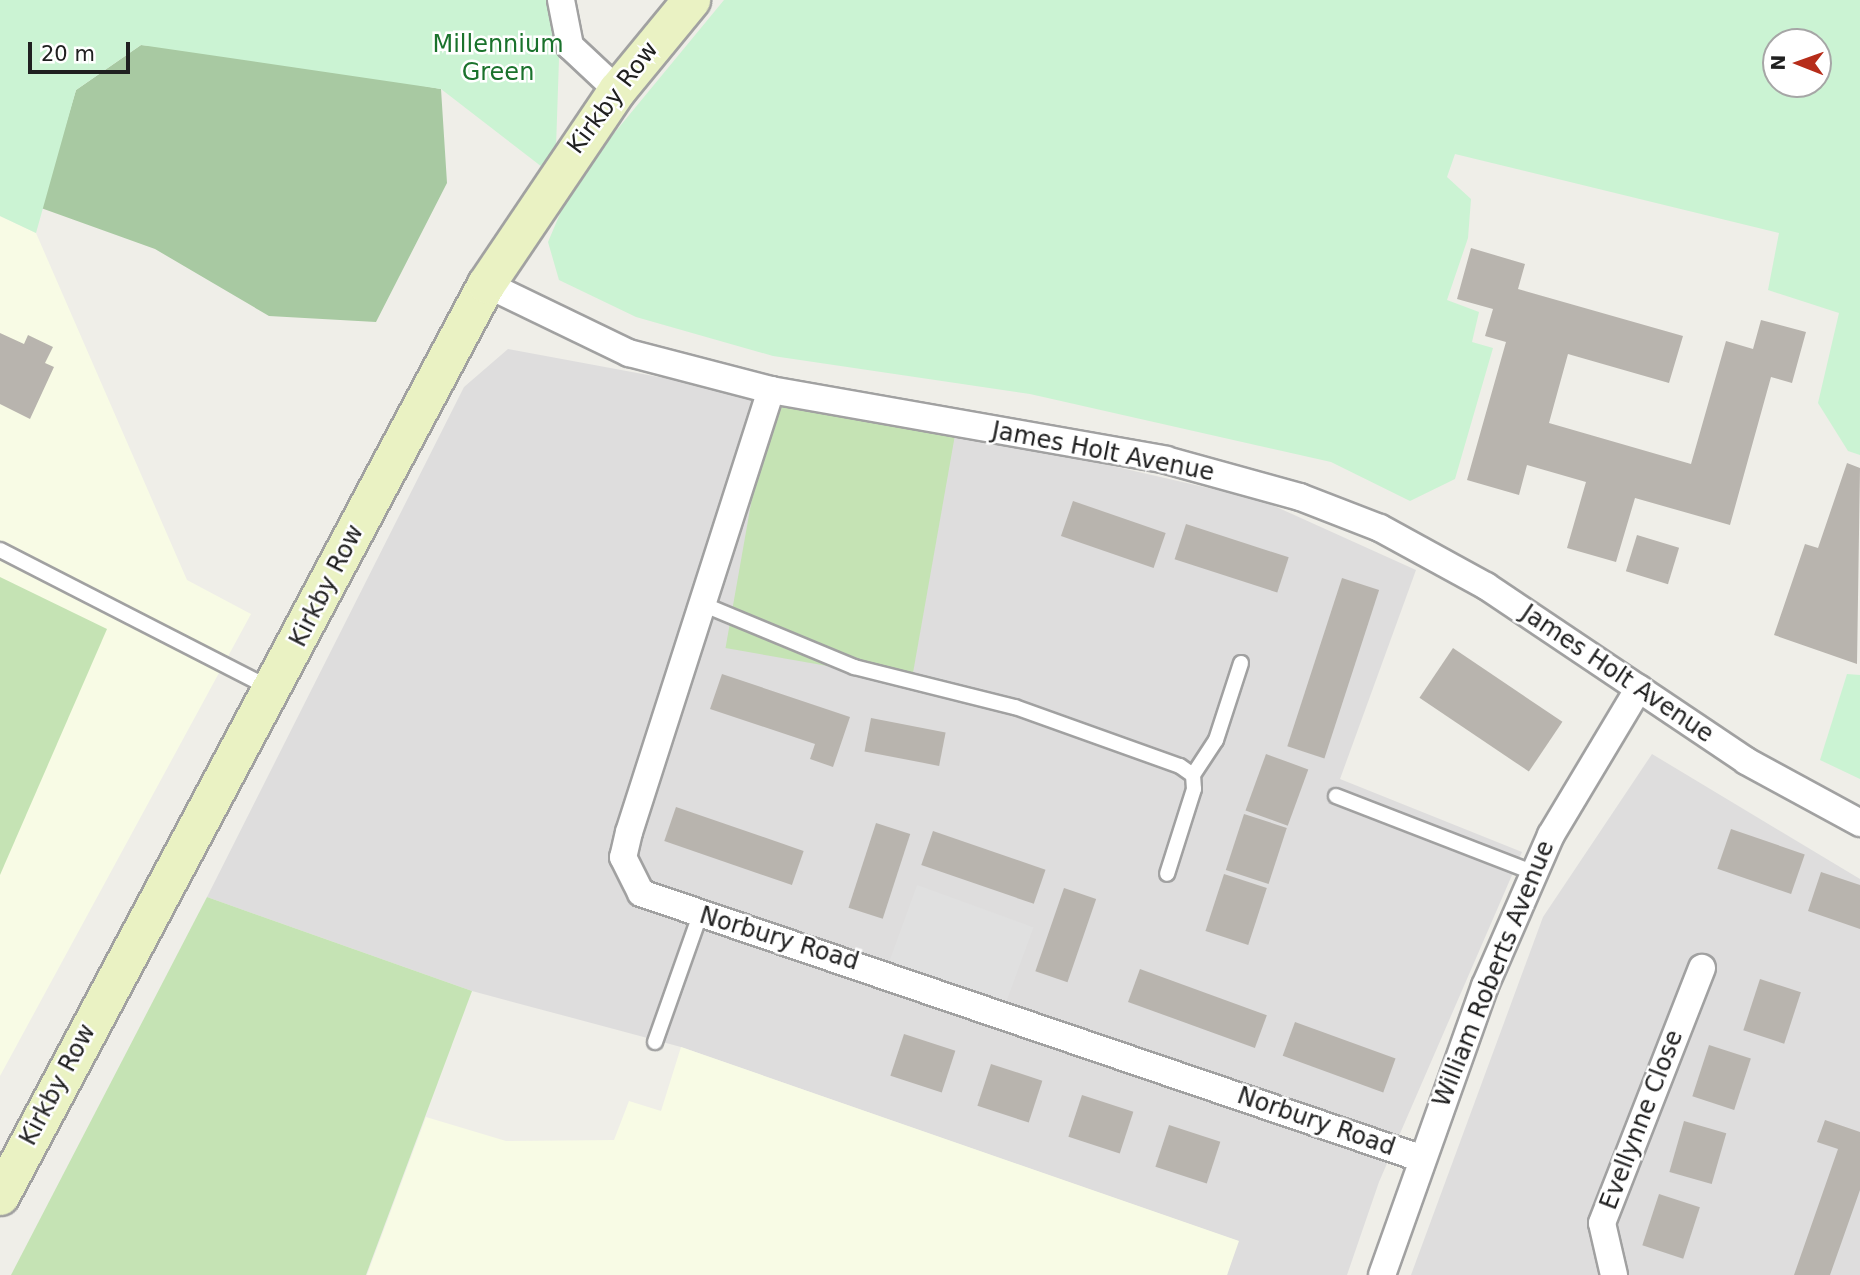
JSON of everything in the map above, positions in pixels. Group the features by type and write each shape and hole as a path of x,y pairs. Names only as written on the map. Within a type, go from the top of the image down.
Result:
{"street":[{"path":"561,0 570,46 617,89"},
{"name":"Kirkby Row","path":"0,1196 217,781 274,690 486,284 617,89 691,0"},
{"name":"James Holt Avenue","path":"486,284 629,353 771,390 1166,460 1300,497 1380,528 1486,586 1746,761 1860,823"},
{"name":"Norbury Road","path":"771,390 623,858 641,893 700,915 885,971 1420,1158"},
{"name":"William Roberts Avenue","path":"1382,1275 1420,1158 1535,873 1639,688"},
{"name":"Evellynne Close","path":"1614,1275 1602,1223 1702,968"}],"lane":[{"path":"0,550 274,690"},
{"path":"702,604 854,667 1015,707 1194,775"},
{"path":"1167,874 1194,775 1216,740 1241,663"},
{"path":"1336,796 1535,873"},
{"path":"655,1042 700,915"}],"shaded area":[{"path":"0,216 36,233 187,580 251,614 0,1076"},
{"path":"508,349 998,440 1261,500 1416,570 1340,779 1522,852 1379,1182 1347,1275 1227,1275 1238,1241 681,1047 472,991 207,897 464,387"},
{"path":"1652,754 1860,879 1860,1275 1411,1275 1543,917"},
{"path":"917,885 1034,927 1002,1014 886,971"},
{"path":"681,1047 1239,1241 1227,1275 367,1275 426,1117 506,1141 614,1140 629,1101 661,1111"}],"green space":[{"name":"Millennium Green","path":"0,0 561,0 555,177 441,89 141,45 76,90 36,233 0,216"},
{"path":"724,0 1860,0 1860,455 1848,451 1818,403 1839,313 1768,290 1779,233 1455,154 1447,177 1471,199 1468,238 1447,300 1479,312 1472,342 1493,348 1455,479 1410,501 1331,462 1030,394 773,356 636,317 559,280 548,242 573,183"},
{"path":"141,45 245,54 441,89 447,183 376,322 269,316 155,249 41,208 76,90"},
{"path":"771,390 957,423 912,681 726,648"},
{"path":"0,577 107,629 0,875"},
{"path":"1847,674 1860,675 1860,779 1820,760"},
{"path":"207,897 472,991 366,1275 11,1275"}],"building":[{"path":"1471,248 1525,264 1518,289 1683,336 1669,383 1568,354 1549,423 1691,464 1726,341 1753,349 1761,320 1806,332 1792,383 1771,377 1730,525 1635,498 1616,562 1567,548 1586,482 1527,465 1519,495 1467,480 1506,342 1485,336 1493,309 1457,299"},
{"path":"0,333 24,344 28,335 53,347 45,363 54,367 30,419 0,404"},
{"path":"1847,463 1860,468 1857,664 1774,635 1805,544 1818,548"},
{"path":"1073,501 1166,533 1154,568 1061,536"},
{"path":"1186,524 1289,557 1277,593 1175,559"},
{"path":"1637,535 1679,548 1668,584 1626,571"},
{"path":"1342,578 1379,590 1324,758 1287,746"},
{"path":"1453,648 1562,722 1529,772 1419,698"},
{"path":"722,674 850,717 833,767 810,759 815,744 710,709"},
{"path":"871,718 946,733 939,766 865,751"},
{"path":"1266,754 1308,769 1288,826 1245,810"},
{"path":"676,807 804,851 792,885 664,841"},
{"path":"1244,814 1287,828 1269,884 1226,870"},
{"path":"876,823 910,834 883,919 848,908"},
{"path":"1731,829 1805,854 1791,894 1717,869"},
{"path":"933,831 1046,870 1034,904 921,865"},
{"path":"1821,872 1860,885 1860,929 1808,911"},
{"path":"1224,874 1267,888 1248,945 1205,931"},
{"path":"1064,888 1096,899 1067,982 1035,971"},
{"path":"1140,969 1267,1015 1255,1048 1128,1002"},
{"path":"1760,979 1801,992 1784,1044 1743,1030"},
{"path":"1295,1022 1396,1059 1383,1092 1283,1056"},
{"path":"904,1034 955,1051 942,1093 890,1076"},
{"path":"1709,1045 1751,1059 1734,1110 1692,1096"},
{"path":"991,1064 1042,1081 1029,1123 977,1106"},
{"path":"1082,1095 1133,1112 1120,1154 1068,1137"},
{"path":"1825,1120 1860,1132 1860,1190 1830,1275 1794,1275 1838,1149 1817,1142"},
{"path":"1684,1121 1726,1133 1712,1184 1669,1172"},
{"path":"1169,1125 1220,1142 1207,1184 1155,1167"},
{"path":"1659,1194 1700,1207 1683,1259 1642,1245"}]}
